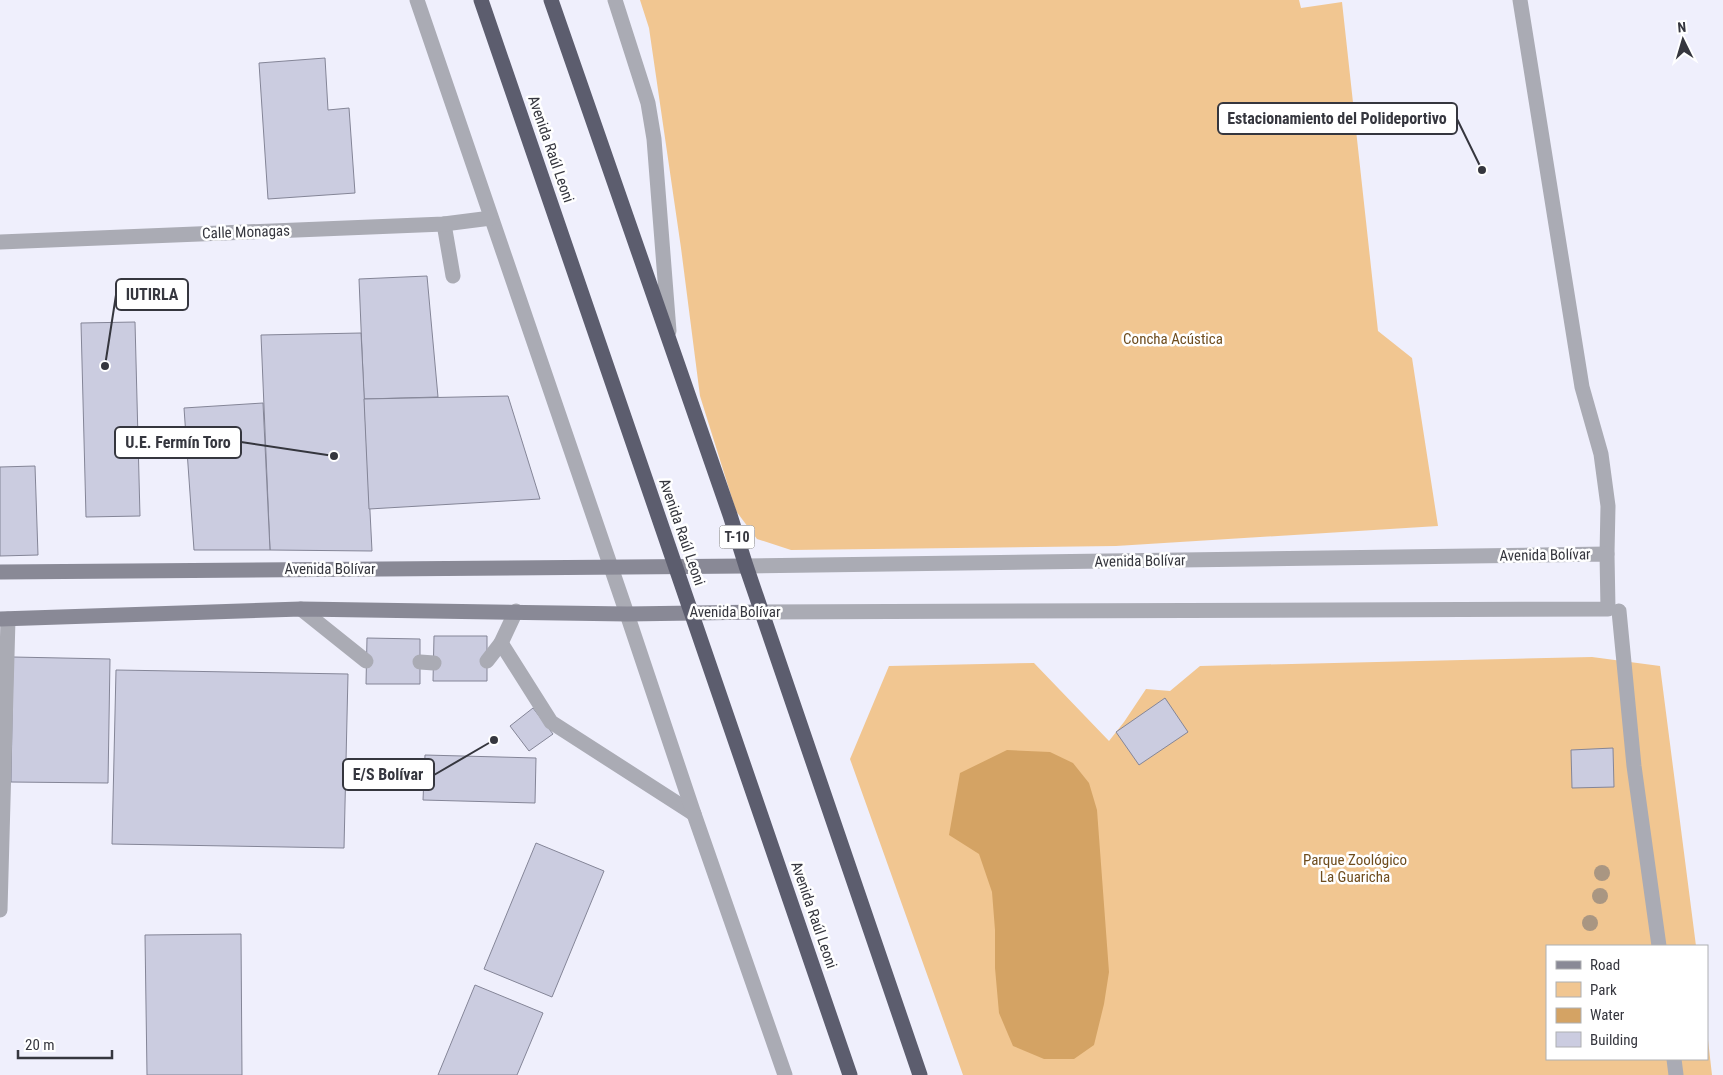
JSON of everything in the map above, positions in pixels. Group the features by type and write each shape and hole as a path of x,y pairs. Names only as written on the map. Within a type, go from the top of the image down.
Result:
{"highway":[{"name":"Avenida Raúl Leoni","path":"481,0 850,1075"},
{"name":"T-10","path":"551,0 730,515 920,1075"}],"street":[{"path":"417,0 694,814 785,1075"},
{"path":"616,0 648,103 655,157 670,344"},
{"path":"1520,0 1582,388 1601,454 1608,506 1607,554"},
{"name":"Calle Monagas","path":"0,242 444,224 491,218"},
{"path":"444,224 453,276"},
{"name":"Avenida Bolívar","path":"0,572 746,566 1607,554 1608,609 627,614 301,609 4,619"},
{"path":"301,609 366,661"},
{"path":"487,661 501,643 516,611"},
{"path":"1619,611 1634,766 1658,945"},
{"path":"0,910 4,619"},
{"path":"501,643 551,722 694,814"},
{"path":"1674,1060 1676,1075"}],"green space":[{"name":"Concha Acústica","path":"640,0 1299,0 1301,8 1342,2 1378,331 1412,358 1438,526 1116,546 791,550 757,539 736,511 700,396 649,28"},
{"name":"Parque Zoológico La Guaricha","path":"1592,657 1660,666 1696,945 1546,945 1546,1060 1708,1060 1708,1040 1712,1075 963,1075 850,759 889,666 1034,663 1109,741 1146,689 1170,691 1200,666"}],"water":[{"path":"1007,750 1050,752 1073,763 1089,783 1097,810 1109,972 1104,1004 1094,1045 1074,1059 1044,1059 1013,1046 999,1013 992,892 979,854 949,835 960,773"}],"building":[{"path":"325,58 328,110 349,108 355,193 268,199 259,63"},
{"path":"427,276 438,397 364,399 359,279"},
{"path":"135,322 140,516 86,517 81,323"},
{"path":"361,333 372,551 270,550 261,335"},
{"path":"508,396 540,499 369,509 364,399"},
{"path":"263,403 270,550 194,550 184,408"},
{"path":"35,466 38,555 0,556 0,467"},
{"path":"434,636 487,636 487,681 433,681"},
{"path":"367,638 420,639 420,684 366,684"},
{"path":"13,657 110,659 108,783 11,782"},
{"path":"116,670 348,674 344,848 112,844"},
{"path":"1165,698 1188,732 1139,765 1116,732"},
{"path":"533,708 553,734 529,751 510,726"},
{"path":"1613,748 1614,787 1572,788 1571,750"},
{"path":"425,755 536,758 535,803 423,800"},
{"path":"536,843 604,871 552,997 484,969"},
{"path":"241,934 242,1075 147,1075 145,935"},
{"path":"475,985 543,1013 517,1075 438,1075"}],"place":[{"name":"Estacionamiento del Polideportivo","path":"1482,170"},
{"name":"IUTIRLA","path":"105,366"},
{"name":"U.E. Fermín Toro","path":"334,456"},
{"name":"E/S Bolívar","path":"494,740"}]}
